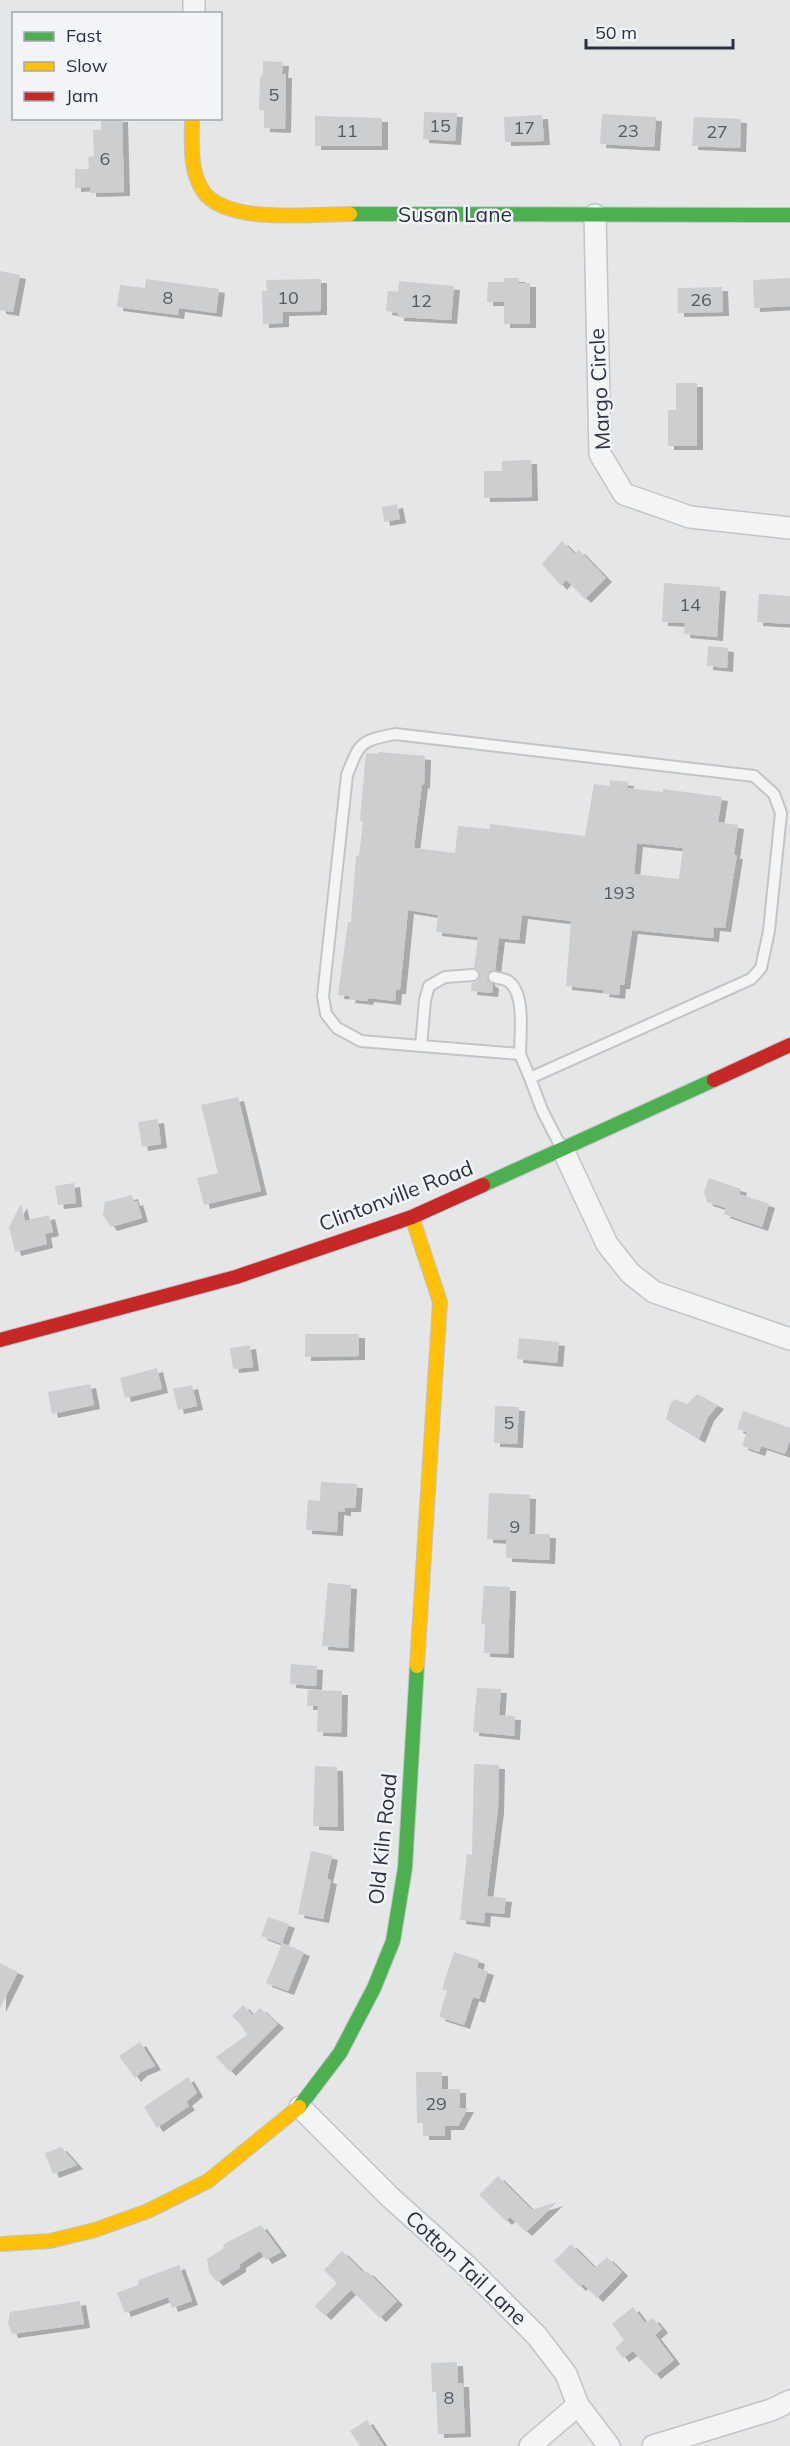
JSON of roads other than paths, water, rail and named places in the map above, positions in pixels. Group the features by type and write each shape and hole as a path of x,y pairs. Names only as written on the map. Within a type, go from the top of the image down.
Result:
{"street":[{"name":"Susan Lane","path":"192,120 194,174 203,191 213,202 227,211 244,214 790,215"},
{"name":"Margo Circle","path":"595,215 600,454 624,494 690,517 790,528"},
{"name":"Clintonville Road","path":"0,1340 236,1277 412,1217 790,1045"},
{"path":"562,1150 607,1244 630,1273 654,1292 790,1340"},
{"name":"Old Kiln Road","path":"0,2244 50,2241 95,2230 148,2211 208,2181 300,2107 340,2053 374,1988 393,1941 405,1868 440,1302 412,1217"},
{"name":"Cotton Tail Lane","path":"300,2107 391,2198 470,2268 537,2336 566,2374 578,2405 609,2446"},
{"path":"653,2446 771,2410 790,2401"},
{"path":"530,2446 578,2405"}],"lane":[{"path":"520,1054 362,1041 337,1028 326,1014 323,996 347,775 357,749 369,739 395,734 754,776 774,794 781,813 769,931 761,968 751,979 530,1078"},
{"path":"421,1046 425,1000 429,986 445,977 473,975"},
{"path":"494,977 507,980 516,990 520,1009 520,1054 542,1110 562,1150"}]}
